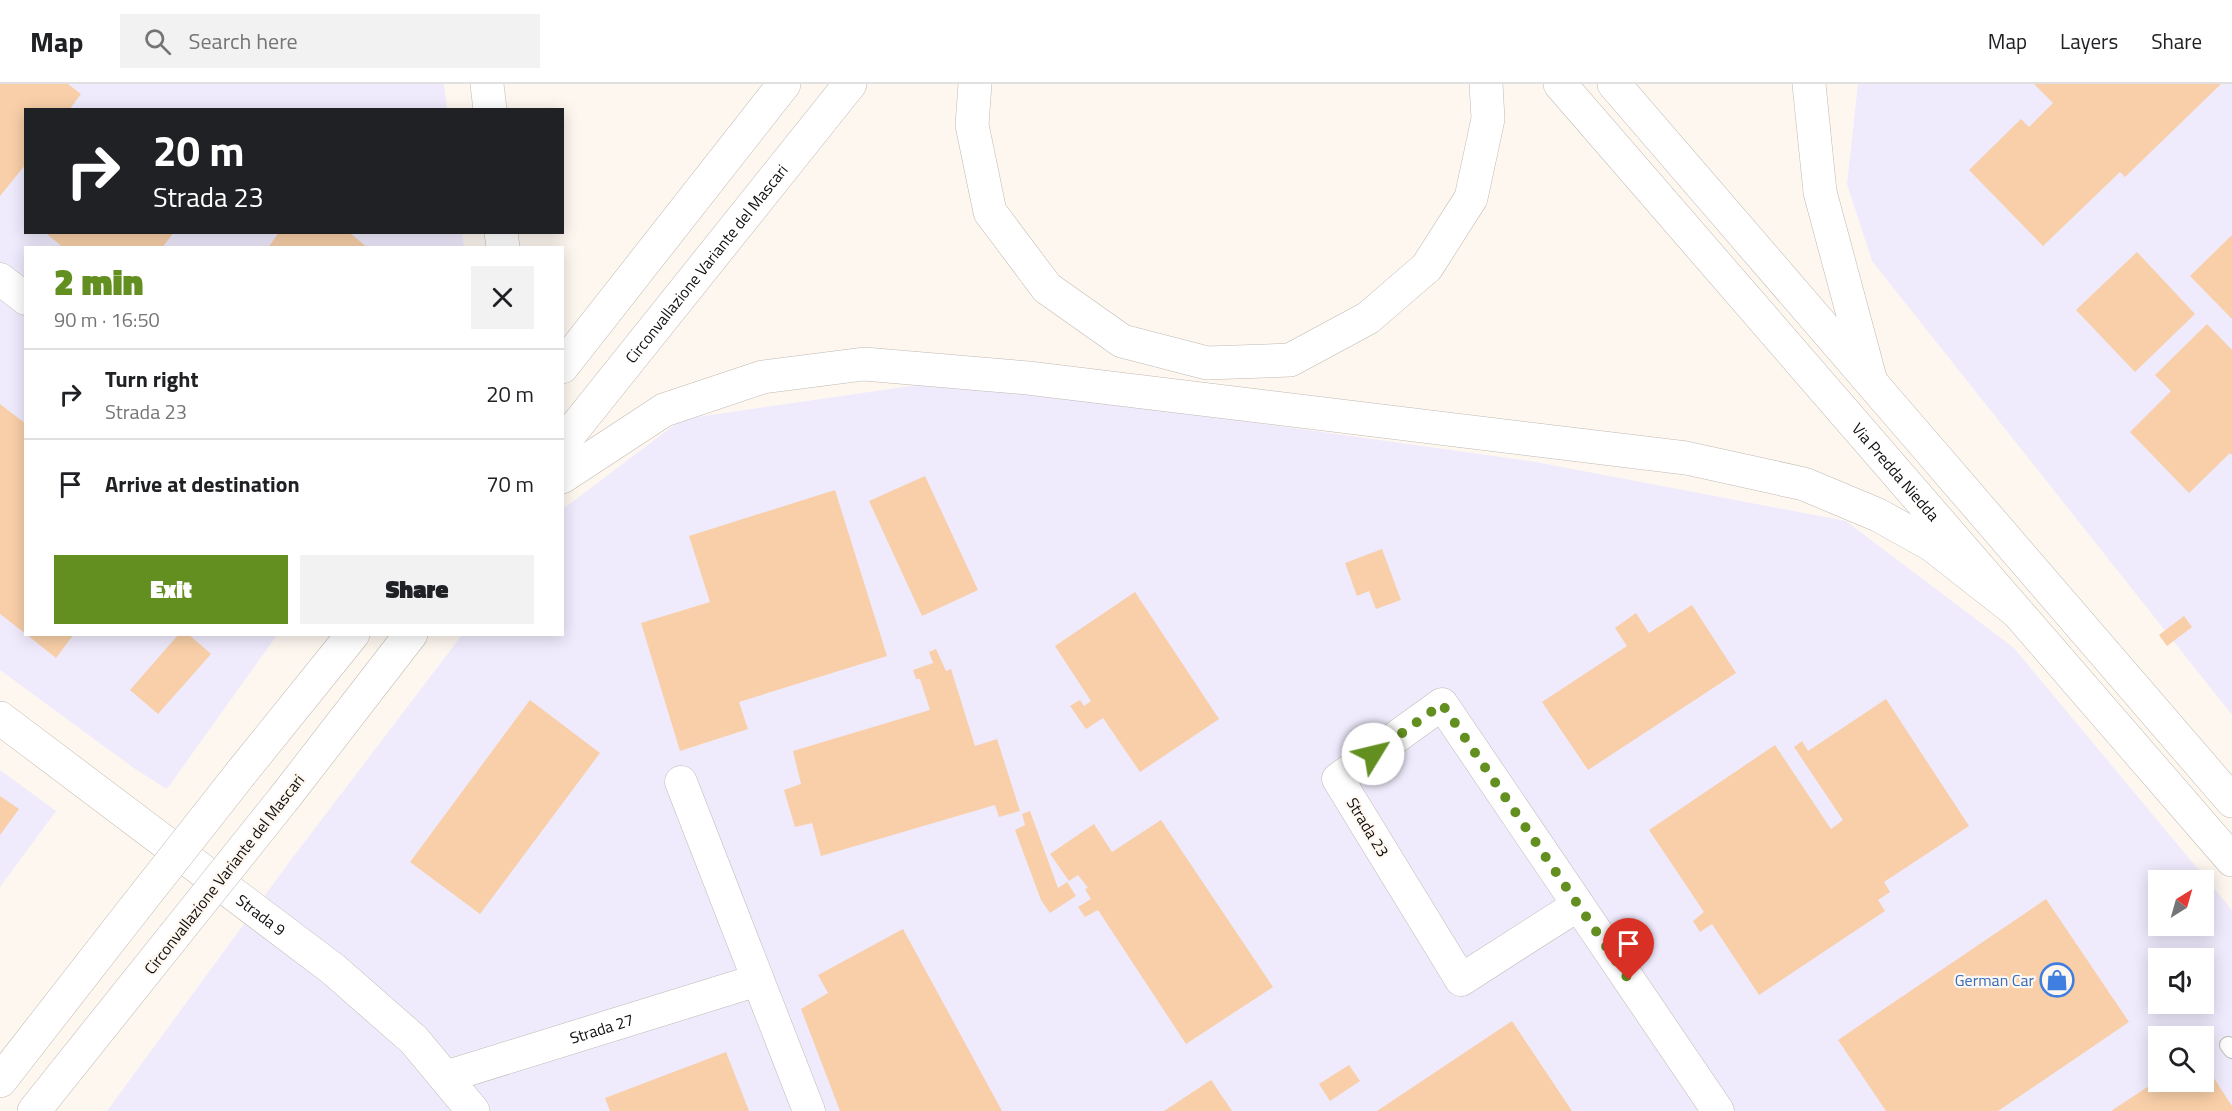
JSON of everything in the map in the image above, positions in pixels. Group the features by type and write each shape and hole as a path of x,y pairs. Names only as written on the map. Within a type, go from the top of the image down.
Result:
{"main road":[{"path":"487,84 490,108"},
{"path":"564,364 784,84"},
{"name":"Circonvallazione Variante del Mascari","path":"564,442 850,84"},
{"path":"975,84 972,124 990,212 1047,288 1122,341 1207,363 1290,360 1368,318 1426,267 1471,198 1488,119 1486,84"},
{"name":"Via Predda Niedda","path":"1560,84 2232,860"},
{"path":"1614,84 1870,378 2045,586 2232,801"},
{"path":"1809,84 1820,192 1870,378"},
{"path":"564,476 664,410 763,376 864,364 1028,378 1686,458 1804,484 1878,515 1932,545 2016,611"},
{"name":"Circonvallazione Variante del Mascari","path":"34,1111 285,797 409,636"},
{"path":"0,1081 349,638"},
{"name":"Strada 9","path":"0,718 333,969 414,1040 473,1111"}],"street":[{"path":"0,279 24,297"},
{"name":"Strada 23","path":"1578,905 1461,980 1338,779 1442,704 1718,1111"},
{"path":"681,782 809,1111"},
{"name":"Strada 27","path":"445,1077 758,980"}],"shaded area":[{"path":"0,84 444,84 447,108 24,108 24,234 462,234 464,246 24,246 24,636 276,636 167,789 135,769 0,670"},
{"path":"1858,84 2232,84 2232,715 1872,261 1847,184"},
{"path":"952,380 1536,462 1846,521 2014,648 2199,870 2148,870 2148,936 2214,936 2214,888 2232,910 2232,1111 107,1111 290,861 461,636 564,636 564,508 682,419"},
{"path":"0,770 56,811 0,887"}],"building":[{"path":"0,84 68,84 81,94 70,108 24,108 24,166 0,196"},
{"path":"2034,84 2221,84 2125,177 2120,172 2043,246 1969,170 2021,119 2029,127 2053,103"},
{"path":"172,234 164,246 62,246 48,235"},
{"path":"278,234 351,234 366,246 269,246"},
{"path":"2232,235 2232,319 2190,276"},
{"path":"2137,252 2195,314 2135,372 2076,310"},
{"path":"2207,324 2232,350 2232,455 2230,453 2189,493 2130,432 2171,391 2155,375"},
{"path":"0,404 24,422 24,632 0,614"},
{"path":"925,476 978,590 922,616 869,501"},
{"path":"835,490 887,656 739,702 748,729 680,751 641,623 710,602 689,536"},
{"path":"1382,549 1401,600 1376,609 1369,591 1357,596 1345,563"},
{"path":"1135,592 1219,719 1140,772 1103,718 1086,729 1070,706 1080,700 1084,706 1091,701 1055,646"},
{"path":"1692,605 1736,673 1588,770 1542,702 1627,646 1615,628 1636,613 1649,633"},
{"path":"2184,616 2192,627 2167,646 2159,635"},
{"path":"28,636 72,636 56,658"},
{"path":"177,636 190,636 211,654 158,714 130,690"},
{"path":"936,649 946,671 951,669 975,746 997,739 1020,811 999,817 995,805 821,856 812,823 795,827 784,790 801,784 793,751 930,710 920,679 916,679 913,670 933,663 929,652"},
{"path":"1886,699 1969,826 1884,882 1890,892 1878,900 1885,911 1759,995 1712,924 1700,932 1693,921 1704,912 1649,830 1775,745 1831,829 1843,820 1794,747 1802,741 1808,751"},
{"path":"530,700 600,753 480,914 410,862"},
{"path":"0,796 19,809 0,835"},
{"path":"1030,811 1058,888 1067,882 1076,896 1050,913 1041,900 1015,830 1025,825 1022,814"},
{"path":"1161,820 1273,987 1186,1044 1098,910 1085,917 1078,907 1091,899 1085,889 1088,888 1078,875 1069,881 1050,854 1094,824 1112,852"},
{"path":"2046,899 2129,1022 1998,1111 1886,1111 1838,1040"},
{"path":"903,929 1002,1111 840,1111 801,1009 828,993 818,975"},
{"path":"1512,1021 1572,1111 1377,1111"},
{"path":"726,1052 749,1111 610,1111 605,1098"},
{"path":"1349,1065 1360,1081 1330,1101 1319,1084"},
{"path":"2214,1078 2232,1106 2232,1111 2111,1111 2148,1087 2148,1092 2214,1092"},
{"path":"1211,1080 1232,1111 1164,1111"}],"place":[{"name":"German Car","path":"2057,980"}],"route":[{"path":"1373,754 1442,704 1629,980"}]}
